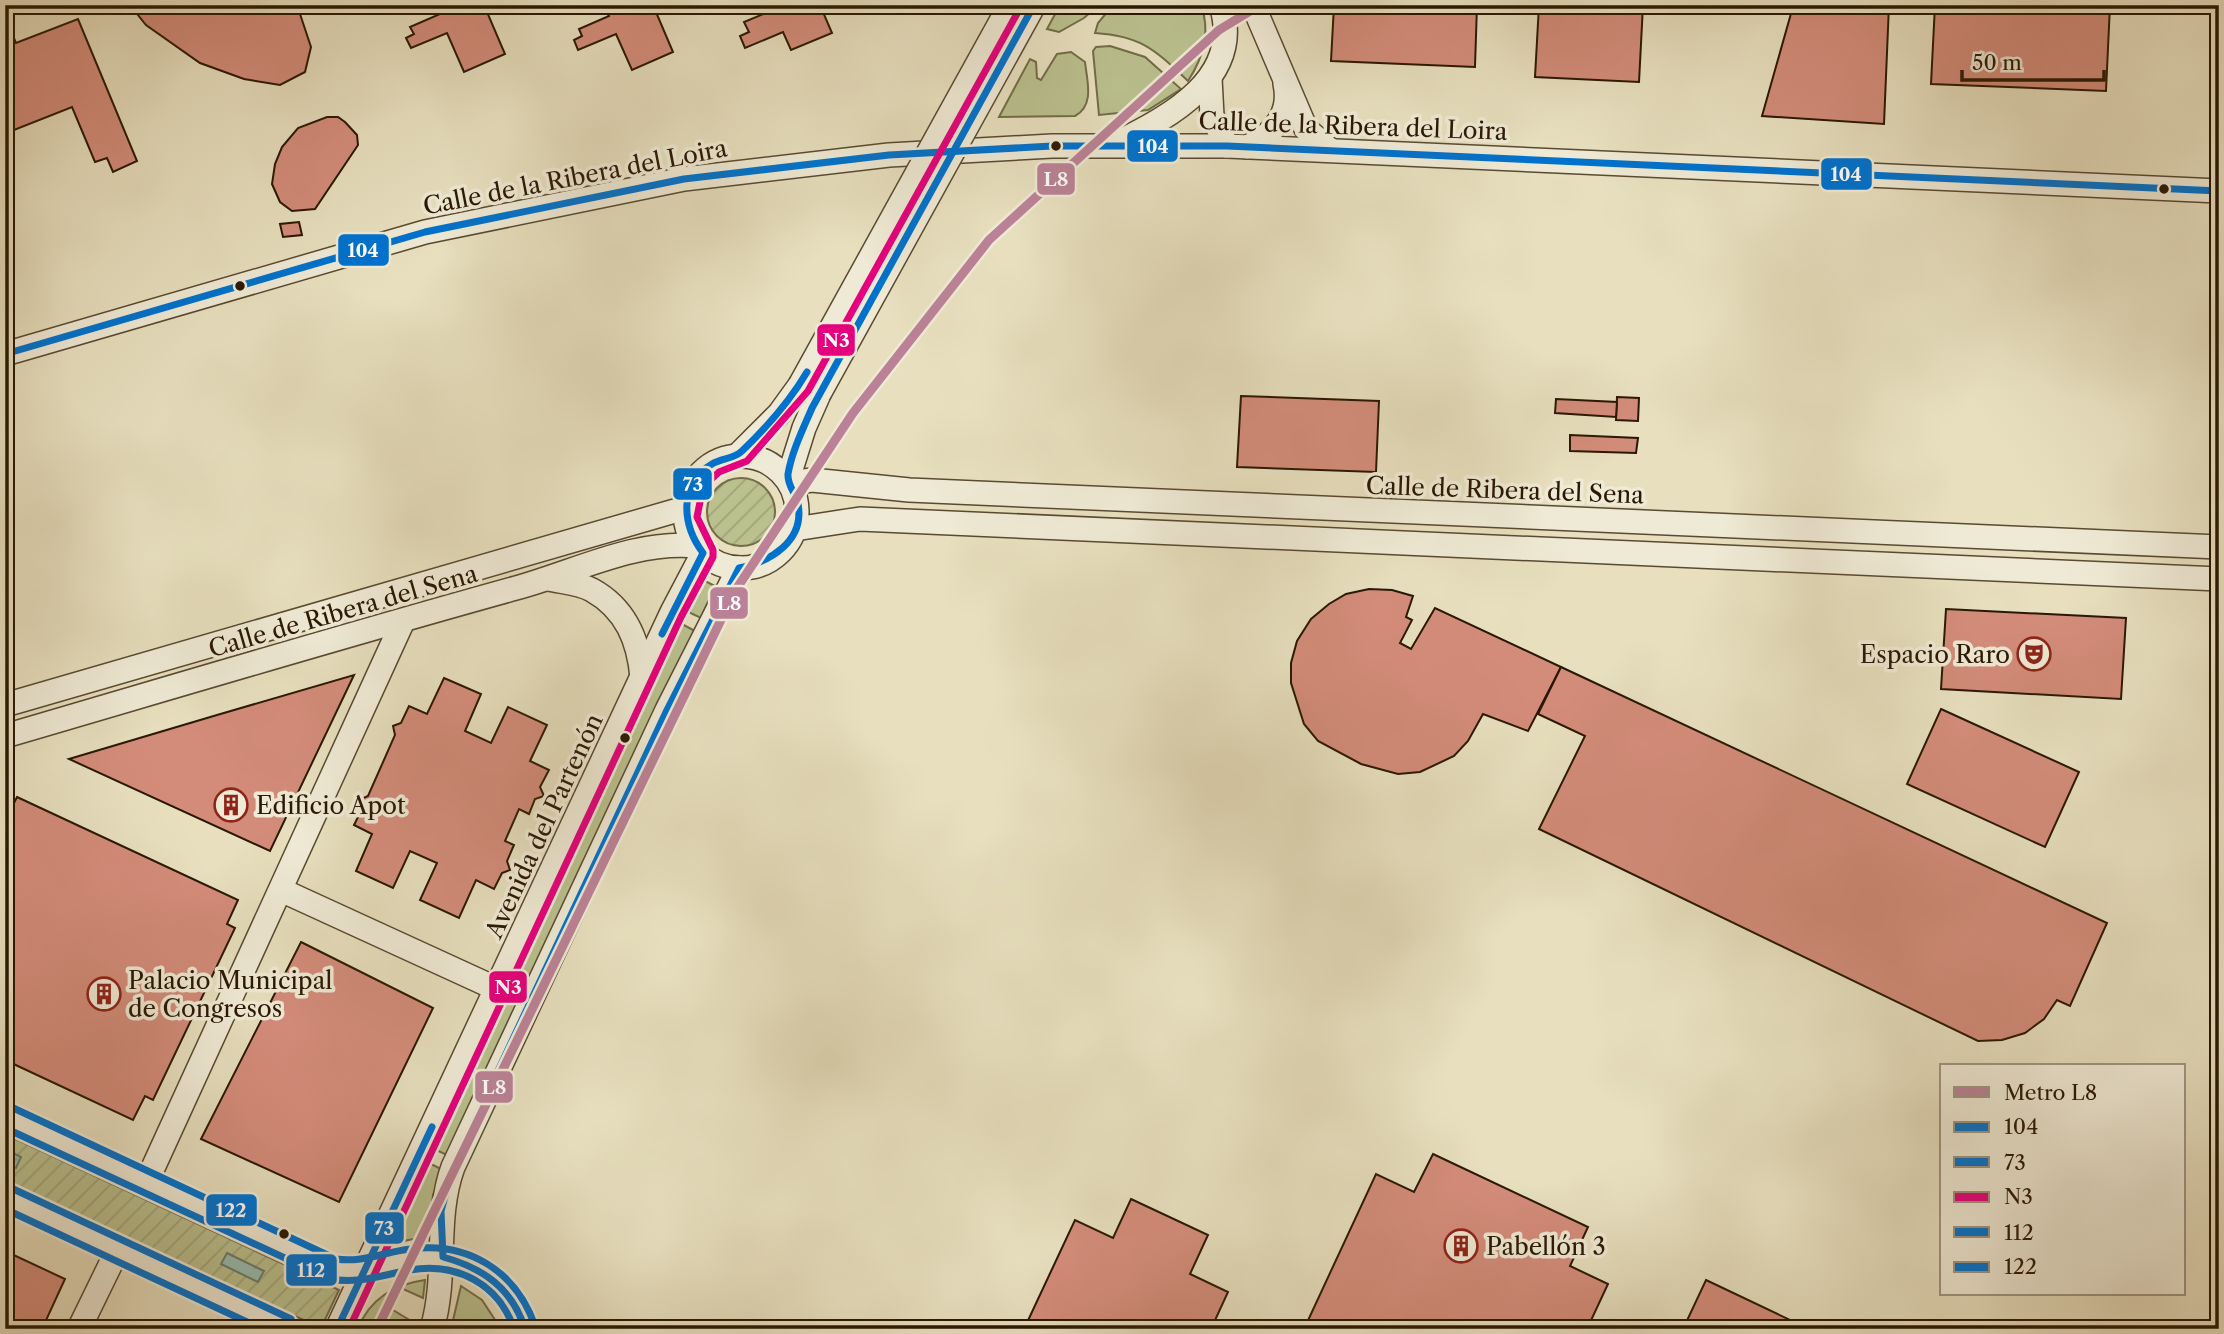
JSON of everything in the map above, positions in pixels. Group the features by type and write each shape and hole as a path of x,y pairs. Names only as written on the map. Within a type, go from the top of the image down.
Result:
{"street":[{"path":"789,481 804,428 809,389 1010,5"},
{"path":"738,455 779,414 809,389 1034,5"},
{"path":"1111,145 1157,123 1185,103 1210,78 1225,46 1227,24 1222,5"},
{"path":"1253,5 1306,129 1330,150"},
{"path":"1210,78 1212,116 1235,147 1266,138 1278,126 1287,93 1282,74"},
{"name":"Calle de la Ribera del Loira","path":"5,354 412,235 684,179 889,155 1111,145 1235,147 2219,191"},
{"path":"738,455 760,458 776,467 789,481 798,505 795,529 787,545 774,558 757,566 739,568 720,564 700,550 687,528 685,508 689,491 698,476 711,464 738,455"},
{"name":"Calle de Ribera del Sena","path":"789,481 812,480 861,487 923,491 2219,547"},
{"name":"Calle de Ribera del Sena","path":"5,705 685,508"},
{"path":"795,529 860,519 2219,579"},
{"name":"Calle de Ribera del Sena","path":"5,736 549,579 641,549 670,544 700,550"},
{"name":"Avenida del Partenón","path":"337,1329 700,550"},
{"path":"432,1329 440,1301 443,1257 441,1211 453,1167 667,710 739,568"},
{"path":"549,579 591,589 612,605 627,622 639,649 642,678"},
{"path":"147,1181 403,621"},
{"path":"281,890 497,989"},
{"path":"5,1116 332,1269 363,1273 410,1259 443,1257 471,1265 501,1284 515,1303 525,1329"},
{"path":"5,1197 287,1329"},
{"path":"79,1329 118,1249"}],"green space":[{"path":"1060,5 1099,5 1084,18 1059,32 1047,29"},
{"path":"1113,5 1201,5 1205,25 1204,44 1188,81 1147,46 1125,37 1095,33 1098,23"},
{"path":"1110,46 1145,57 1181,89 1148,110 1099,115 1093,51 1096,47"},
{"path":"1071,52 1085,62 1088,92 1081,111 1075,116 999,117 1030,59 1036,62 1037,78 1041,80 1057,54"},
{"path":"741,478 754,481 765,488 772,499 775,512 772,525 765,536 754,543 741,546 728,543 717,536 710,525 707,512 710,499 717,488 728,481"},
{"path":"701,579 715,586 701,618 686,611"},
{"path":"680,623 695,631 449,1156 434,1149"},
{"path":"5,1134 339,1290 321,1328 5,1182"},
{"path":"427,1162 443,1170 433,1195 428,1236 389,1244"},
{"path":"425,1280 423,1298 399,1287 414,1282"},
{"path":"461,1286 482,1300 501,1329 451,1329"},
{"path":"399,1287 388,1307 416,1324 414,1329 358,1329 376,1301"}],"water":[{"path":"5,1149 21,1157 16,1168 5,1163"},
{"path":"227,1253 264,1271 258,1282 221,1264"}],"building":[{"path":"130,5 297,5 311,47 305,72 280,85 244,79 200,63 146,25"},
{"path":"436,5 484,5 505,54 464,72 447,33 411,48 406,38 414,34 410,27 440,14"},
{"path":"604,5 653,5 673,52 632,70 616,34 578,50 574,40 582,36 579,29 609,16"},
{"path":"772,5 820,5 832,33 791,50 783,32 745,48 740,36 749,32 744,22 773,10"},
{"path":"1334,5 1477,5 1475,67 1331,61"},
{"path":"1539,5 1643,5 1639,82 1535,77"},
{"path":"1785,5 1889,5 1884,124 1762,116 1792,10"},
{"path":"1935,5 2110,5 2106,91 1931,84"},
{"path":"5,17 16,43 78,19 137,161 113,172 107,158 95,162 72,107 9,132 5,123"},
{"path":"327,117 338,117 345,122 357,135 358,145 315,209 292,211 280,202 272,184 275,164 282,147 298,128"},
{"path":"299,222 302,235 283,237 280,224"},
{"path":"1241,396 1379,401 1376,472 1237,467"},
{"path":"1617,397 1639,398 1638,421 1616,420"},
{"path":"1556,399 1617,402 1616,417 1555,413"},
{"path":"1570,435 1638,438 1636,453 1570,451"},
{"path":"1369,589 1392,590 1413,596 1406,617 1412,620 1400,643 1411,649 1435,608 1561,667 1528,731 1483,714 1468,741 1454,756 1420,772 1398,774 1361,764 1318,741 1304,724 1291,683 1291,663 1297,641 1311,619 1329,604 1346,594"},
{"name":"Espacio Raro","path":"1946,609 2126,618 2121,699 1941,689"},
{"path":"1561,667 2107,923 2070,1006 2057,1000 2044,1019 2025,1033 2002,1040 1978,1041 1539,829 1585,736 1538,714"},
{"name":"Edificio Apot","path":"354,675 270,851 69,759 217,715"},
{"path":"444,678 481,694 465,731 491,743 508,707 547,725 530,761 549,770 540,787 544,796 535,799 529,814 519,809 505,841 514,845 507,861 510,870 502,873 494,889 476,880 459,918 420,900 437,863 410,851 393,888 356,871 372,834 354,825 362,809 359,800 368,796 395,735 393,726 401,723 409,706 427,714"},
{"path":"1941,709 2079,772 2045,847 1907,784"},
{"name":"Palacio Municipal de Congresos","path":"17,797 238,900 227,924 235,928 153,1100 145,1096 133,1120 5,1060 5,821"},
{"path":"301,942 433,1008 339,1202 201,1139"},
{"name":"Pabellón 3","path":"1433,1154 1588,1227 1570,1266 1608,1284 1587,1329 1304,1329 1376,1174 1414,1192"},
{"path":"1131,1199 1208,1235 1190,1274 1228,1292 1211,1329 1024,1329 1075,1220 1113,1238"},
{"path":"5,1251 65,1279 42,1329 5,1329"},
{"path":"1706,1280 1809,1329 1683,1329"}],"metro line":[{"name":"L8","path":"377,1329 735,591 853,413 989,240 1219,30 1260,5"}],"transit line":[{"name":"73","path":"525,1329 512,1302 494,1282 471,1267 443,1257 441,1211 453,1167 667,710 739,568 773,555 791,539 799,517 798,504 788,474 812,408 1034,5"},
{"name":"N3","path":"349,1329 681,617 713,557 713,550 697,517 703,487 719,472 747,461 808,391 1019,10"},
{"name":"104","path":"5,354 425,232 684,179 889,155 1052,146 1227,146 2219,191"},
{"name":"73","path":"662,634 703,553 696,542 688,518 687,506 693,482 712,464 742,451 777,414 807,372"},
{"name":"122","path":"9,1106 336,1259 355,1260 400,1250 431,1248 470,1255 502,1275 516,1290 535,1326"},
{"name":"73","path":"337,1329 432,1127"},
{"name":"112","path":"5,1128 330,1279 361,1280 427,1268 460,1273 487,1288 507,1313 514,1329"},
{"name":"122","path":"9,1187 291,1319"},
{"name":"112","path":"5,1209 262,1329"}],"place":[{"name":"Espacio Raro","path":"2034,654"},
{"name":"Edificio Apot","path":"231,805"},
{"name":"Palacio Municipal de Congresos","path":"104,994"},
{"name":"Pabellón 3","path":"1461,1246"}]}
